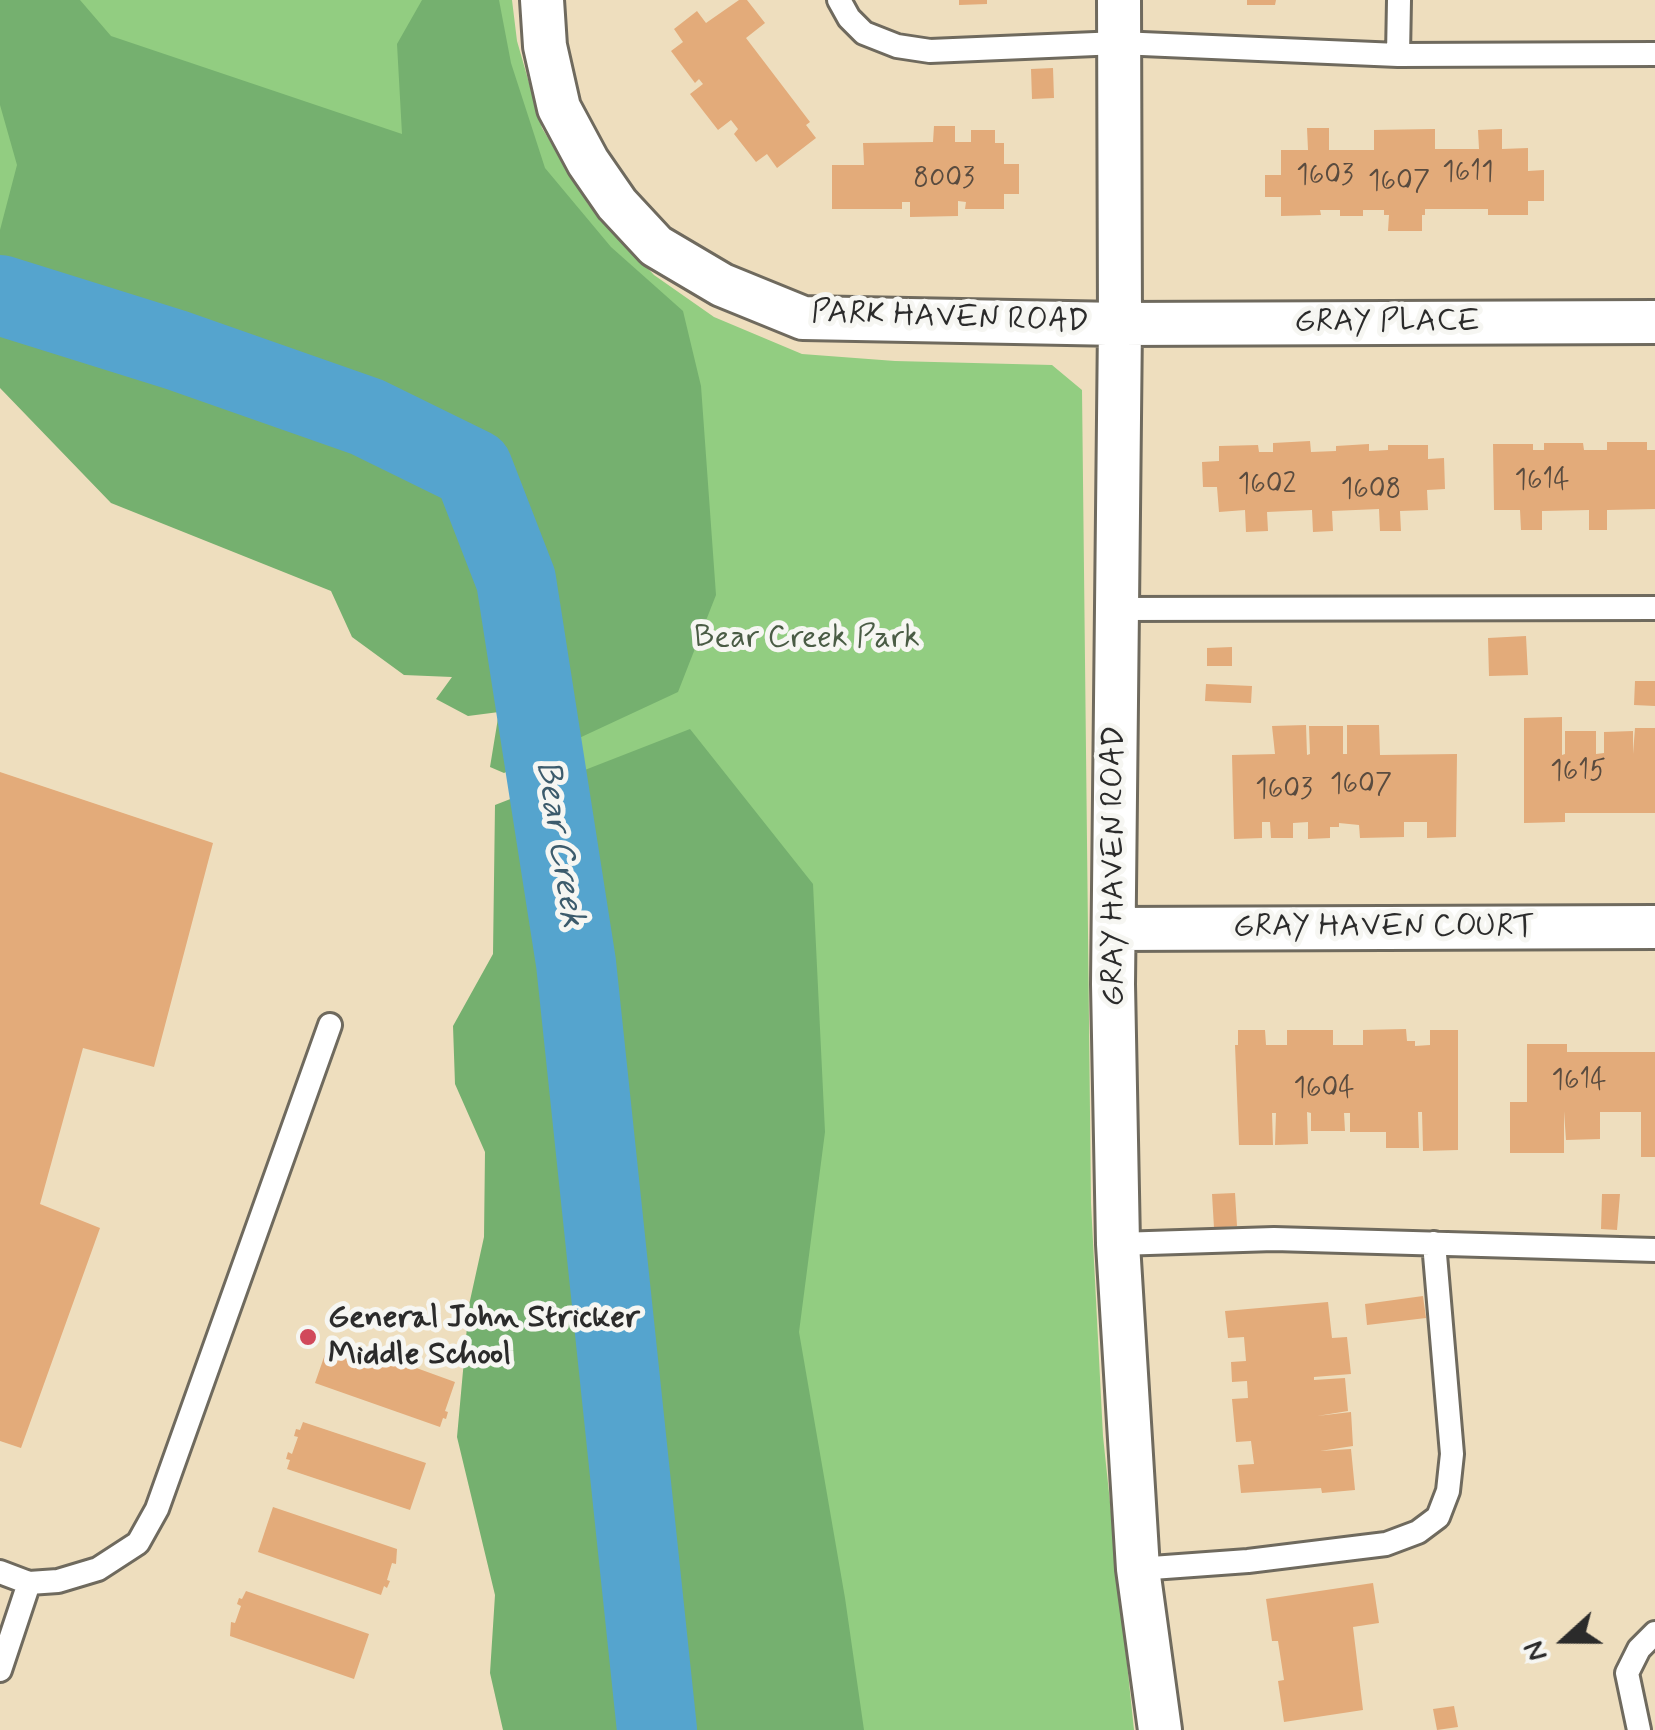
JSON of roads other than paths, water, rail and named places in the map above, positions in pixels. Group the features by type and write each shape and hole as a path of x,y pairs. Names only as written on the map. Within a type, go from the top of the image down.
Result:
{"street":[{"name":"PARK HAVEN ROAD","path":"542,0 545,46 559,108 588,162 617,204 656,246 722,285 803,318 1120,324"},
{"name":"GRAY HAVEN ROAD","path":"1119,0 1114,929 1118,1244 1138,1568 1160,1730"},
{"name":"GRAY PLACE","path":"1120,324 1655,322"},
{"name":"GRAY HAVEN COURT","path":"1114,929 1655,927"}],"lane":[{"path":"840,0 849,18 864,33 897,46 930,52 1119,43 1398,55 1655,54"},
{"path":"1398,0 1398,55"},
{"path":"1117,609 1655,608"},
{"path":"0,1572 29,1583 58,1581 98,1569 138,1543 157,1508 330,1025"},
{"path":"1118,1244 1274,1239 1655,1250"},
{"path":"1138,1568 1248,1561 1386,1544 1418,1532 1438,1517 1448,1491 1452,1454 1434,1243"},
{"path":"0,1670 29,1583"},
{"path":"1639,1730 1627,1673 1639,1649 1655,1633"}],"waterway":[{"name":"Bear Creek","path":"0,295 176,350 367,417 473,469 516,580 576,963 657,1730"}],"place":[{"name":"General John Stricker Middle School","path":"308,1337"}],"park label":[{"name":"Bear Creek Park","path":"807,639"}]}
